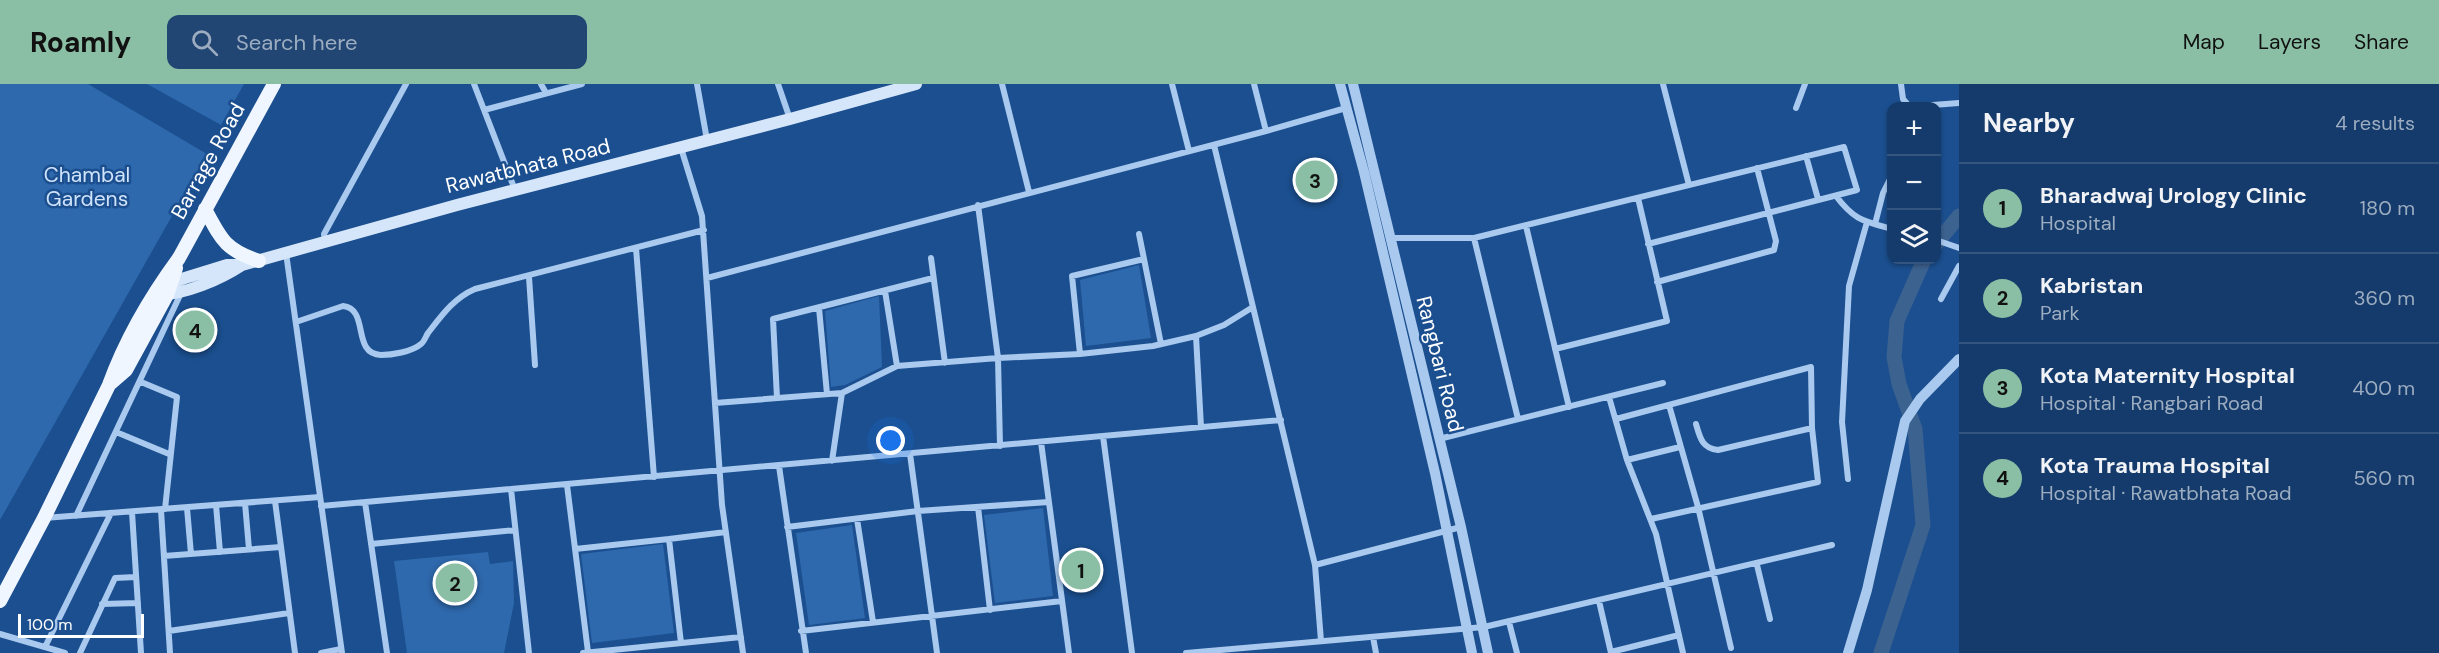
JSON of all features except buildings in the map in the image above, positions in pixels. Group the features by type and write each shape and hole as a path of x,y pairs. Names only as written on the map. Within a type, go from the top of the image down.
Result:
{"main road":[{"name":"Barrage Road","path":"0,601 44,518 109,385 117,362 167,289 179,258 274,84"},
{"name":"Rawatbhata Road","path":"167,289 227,265 242,265 259,261 325,241 916,84"},
{"path":"205,209 223,241 232,251 259,261"}],"street":[{"path":"325,241 324,234 406,84"},
{"path":"474,84 515,190"},
{"path":"541,84 546,93"},
{"path":"484,110 582,84"},
{"path":"697,84 708,140"},
{"path":"778,84 790,119"},
{"path":"1002,84 1029,192"},
{"path":"1172,84 1189,151"},
{"path":"1254,84 1266,131"},
{"name":"Rangbari Road","path":"1340,84 1364,172 1447,531 1472,653"},
{"name":"Rangbari Road","path":"1353,84 1461,527 1488,653"},
{"path":"1663,84 1689,185"},
{"path":"1796,108 1805,84"},
{"path":"1901,84 1903,99 1906,102"},
{"path":"1941,105 1959,104"},
{"path":"707,278 978,205 1214,145 1346,108"},
{"path":"1214,145 1315,565 1321,641"},
{"path":"681,147 702,216 704,230 720,472 743,653"},
{"path":"1390,238 1474,238 1844,147 1857,190 1648,244"},
{"path":"1806,156 1818,199"},
{"path":"1657,282 1774,250 1776,241 1757,168"},
{"path":"1875,225 1887,185"},
{"path":"1836,195 1849,213 1867,222 1887,228"},
{"path":"1555,349 1667,321 1638,198"},
{"path":"978,205 998,358 1000,446"},
{"path":"1848,479 1842,422 1849,286 1867,222"},
{"path":"1526,226 1569,407"},
{"path":"296,322 343,306 349,307 356,313 365,348 378,355 412,349 421,345 452,303 475,289 529,277 704,230"},
{"path":"1139,234 1161,344"},
{"path":"1474,238 1518,419"},
{"path":"1941,241 1959,249"},
{"path":"636,248 654,477"},
{"path":"286,253 341,651 321,653"},
{"path":"930,258 945,363"},
{"path":"1080,354 1071,276 1144,259"},
{"path":"1941,299 1959,266"},
{"path":"529,277 535,365"},
{"path":"777,399 773,320 933,278"},
{"path":"76,516 141,382 167,289"},
{"path":"885,291 897,366"},
{"path":"716,403 842,393 897,366 1080,354 1161,344 1196,336 1224,325 1253,307"},
{"path":"819,308 827,394"},
{"path":"1196,336 1202,427"},
{"path":"1848,653 1867,590 1905,421 1920,399 1959,359"},
{"path":"1616,419 1811,367 1812,428 1818,482 1651,519"},
{"path":"141,382 177,397 163,510 170,653"},
{"path":"1438,440 1663,383"},
{"path":"832,461 842,393"},
{"path":"1609,397 1627,460 1651,519 1683,653"},
{"path":"1669,405 1698,507 1731,648"},
{"path":"321,506 1281,420"},
{"path":"1696,424 1701,441 1705,446 1718,450 1812,428"},
{"path":"116,432 170,454"},
{"path":"1103,436 1132,653"},
{"path":"1041,442 1069,653"},
{"path":"1627,460 1680,447"},
{"path":"910,454 937,653"},
{"path":"779,466 801,631 806,653"},
{"path":"567,485 588,652"},
{"path":"511,489 529,653"},
{"path":"44,518 320,497"},
{"path":"275,501 295,653"},
{"path":"365,502 387,653"},
{"path":"788,527 918,512 1049,502"},
{"path":"245,503 249,549"},
{"path":"216,505 220,552"},
{"path":"978,507 990,610"},
{"path":"187,508 191,554"},
{"path":"132,512 141,653"},
{"path":"45,647 111,513"},
{"path":"857,519 873,622"},
{"path":"1315,565 1461,527"},
{"path":"371,544 515,530"},
{"path":"576,549 726,532"},
{"path":"669,539 681,643"},
{"path":"1186,653 1467,630 1758,565 1832,546"},
{"path":"164,556 281,547"},
{"path":"1758,565 1770,619"},
{"path":"80,653 115,578 136,577"},
{"path":"1599,601 1611,653 1679,636"},
{"path":"801,631 1062,602"},
{"path":"102,604 138,603"},
{"path":"169,631 290,613"},
{"path":"1509,622 1517,653"},
{"path":"0,634 65,653"},
{"path":"583,653 741,637"},
{"path":"1373,637 1376,653"}],"green space":[{"name":"Chambal Gardens","path":"0,84 88,84 207,154 0,520"},
{"path":"147,84 244,84 221,125"},
{"path":"1139,265 1151,338 1086,346 1080,280"},
{"path":"879,296 882,367 845,385 831,387 825,311"},
{"path":"1043,508 1053,596 995,603 984,515"},
{"path":"852,525 865,618 809,625 796,533"},
{"path":"663,544 674,633 592,643 581,554"},
{"path":"488,552 490,564 513,561 514,603 504,653 407,653 394,561"}],"waterway":[{"path":"1941,238 1959,216"},
{"path":"1881,653 1923,525 1915,429 1899,384 1894,357 1897,321 1922,264"}],"place":[{"name":"Kota Maternity Hospital","path":"1315,180"},
{"name":"Kota Trauma Hospital","path":"195,330"},
{"name":"Bharadwaj Urology Clinic","path":"1081,570"},
{"name":"Kabristan","path":"455,583"}]}
